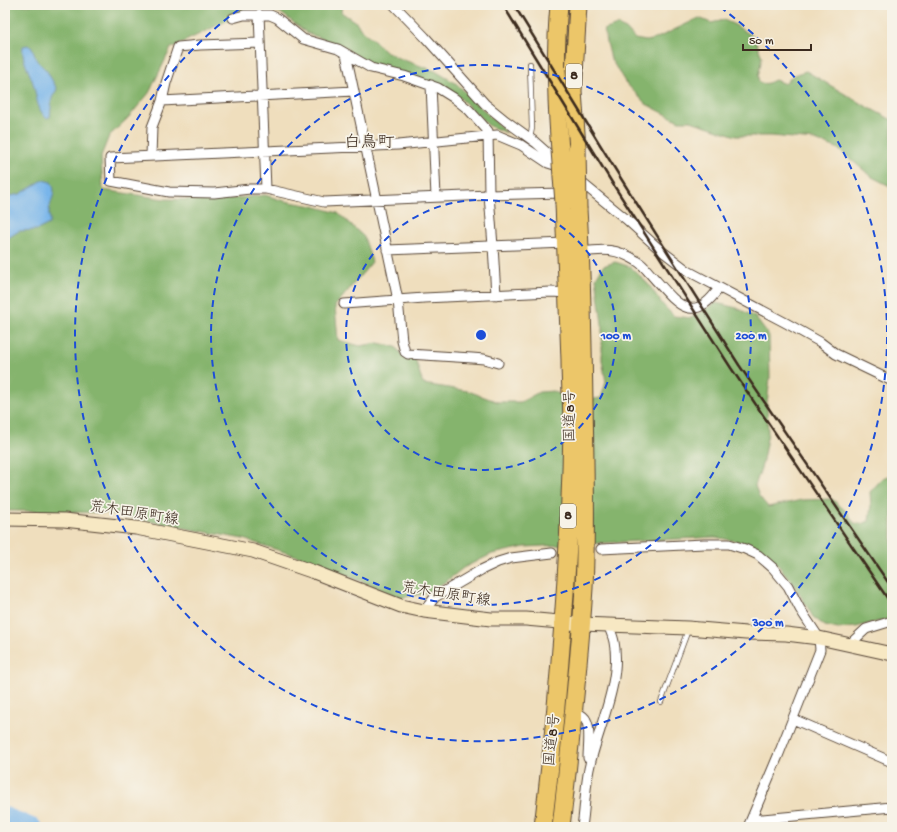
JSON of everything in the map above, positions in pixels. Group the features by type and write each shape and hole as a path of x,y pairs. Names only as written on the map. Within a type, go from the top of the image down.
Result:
{"highway":[{"name":"国道8号","path":"559,5 556,70 556,100 559,137 568,202 581,252 586,523 584,590 574,711 561,827"},
{"name":"国道8号","path":"543,827 556,717 567,574 572,425 566,243 568,202 577,147 573,91 578,5"}],"main road":[{"name":"荒木田原町線","path":"5,519 64,520 136,528 253,551 314,572 401,606 424,611 491,619 526,619 563,623 608,624 688,628 746,633 786,634 820,638 892,654"}],"street":[{"path":"394,5 426,37 485,104 530,138 658,248 688,271 820,342 836,354 892,381"},
{"path":"259,14 266,189"},
{"path":"233,18 244,15 270,15 277,18 303,38 338,49 370,68 404,76 446,92 469,110 488,131 489,195 494,246 496,295"},
{"path":"151,156 152,127 162,101 166,82 178,47 260,43"},
{"path":"346,54 398,300 403,347 405,352 408,354 478,358 498,363"},
{"path":"431,86 436,197"},
{"path":"162,101 354,91"},
{"path":"564,168 548,163 521,145 497,135 488,137 366,146 110,158 111,181 176,193 214,193 250,189 266,189 324,202 489,195 568,202"},
{"path":"387,250 566,243"},
{"path":"581,252 606,249 619,252 632,258 646,268 664,289 685,308 695,309 703,306 711,299 719,288"},
{"path":"344,304 424,298 551,292 568,293"},
{"path":"601,549 704,544 729,544 745,549 758,555 773,568 788,586 800,609 820,638 820,650 750,823 892,807"},
{"path":"424,611 435,597 498,562 511,558 552,554"},
{"path":"850,644 866,629 892,621"},
{"path":"582,827 589,770 608,702 615,667 614,641 608,624"},
{"path":"574,711 586,719 588,726 589,770"},
{"path":"793,719 892,762"}],"lane":[{"path":"530,64 532,128 530,138"},
{"path":"661,702 688,628"}],"green space":[{"path":"5,5 342,5 341,12 357,23 361,30 384,50 398,58 435,71 457,84 507,133 489,126 458,96 372,65 342,46 307,33 281,13 257,6 171,48 149,93 128,118 109,136 101,156 103,190 164,199 204,200 265,195 284,201 313,206 338,213 364,237 372,262 335,306 338,340 360,346 378,343 396,347 404,358 415,358 423,384 468,391 498,402 521,402 539,392 554,391 572,402 601,398 606,382 602,360 602,324 596,278 603,266 615,262 631,267 649,285 663,305 674,316 691,318 716,303 737,308 755,317 769,336 770,378 767,403 768,433 762,465 755,486 759,496 768,507 802,500 832,499 848,513 854,523 862,524 869,521 871,506 870,492 883,478 892,474 892,618 856,627 838,629 825,626 813,617 795,586 778,565 762,551 750,544 715,537 525,547 492,554 463,568 432,590 421,594 400,598 297,556 243,539 105,513 5,511"},
{"path":"699,18 711,23 724,20 754,37 762,57 758,77 759,82 767,83 775,80 785,84 792,76 806,71 892,120 892,187 872,177 837,148 815,140 772,136 736,136 691,121 679,121 646,104 625,82 611,59 604,30 617,25 626,29 635,39 646,41 655,39"}],"water":[{"path":"28,45 32,48 37,61 47,71 57,89 52,98 50,117 46,118 42,114 34,85 24,59 23,46"},
{"path":"43,180 51,182 54,189 49,211 49,224 37,230 19,231 5,240 5,197 20,194"}],"waterway":[{"path":"5,815 34,827"}],"tunnel":[{"path":"535,814 570,827"}],"railway":[{"path":"503,5 611,181 731,368 892,605"},
{"path":"514,5 620,177 739,365 892,588"}],"district":[{"name":"白鳥町","path":"369,144"}]}
